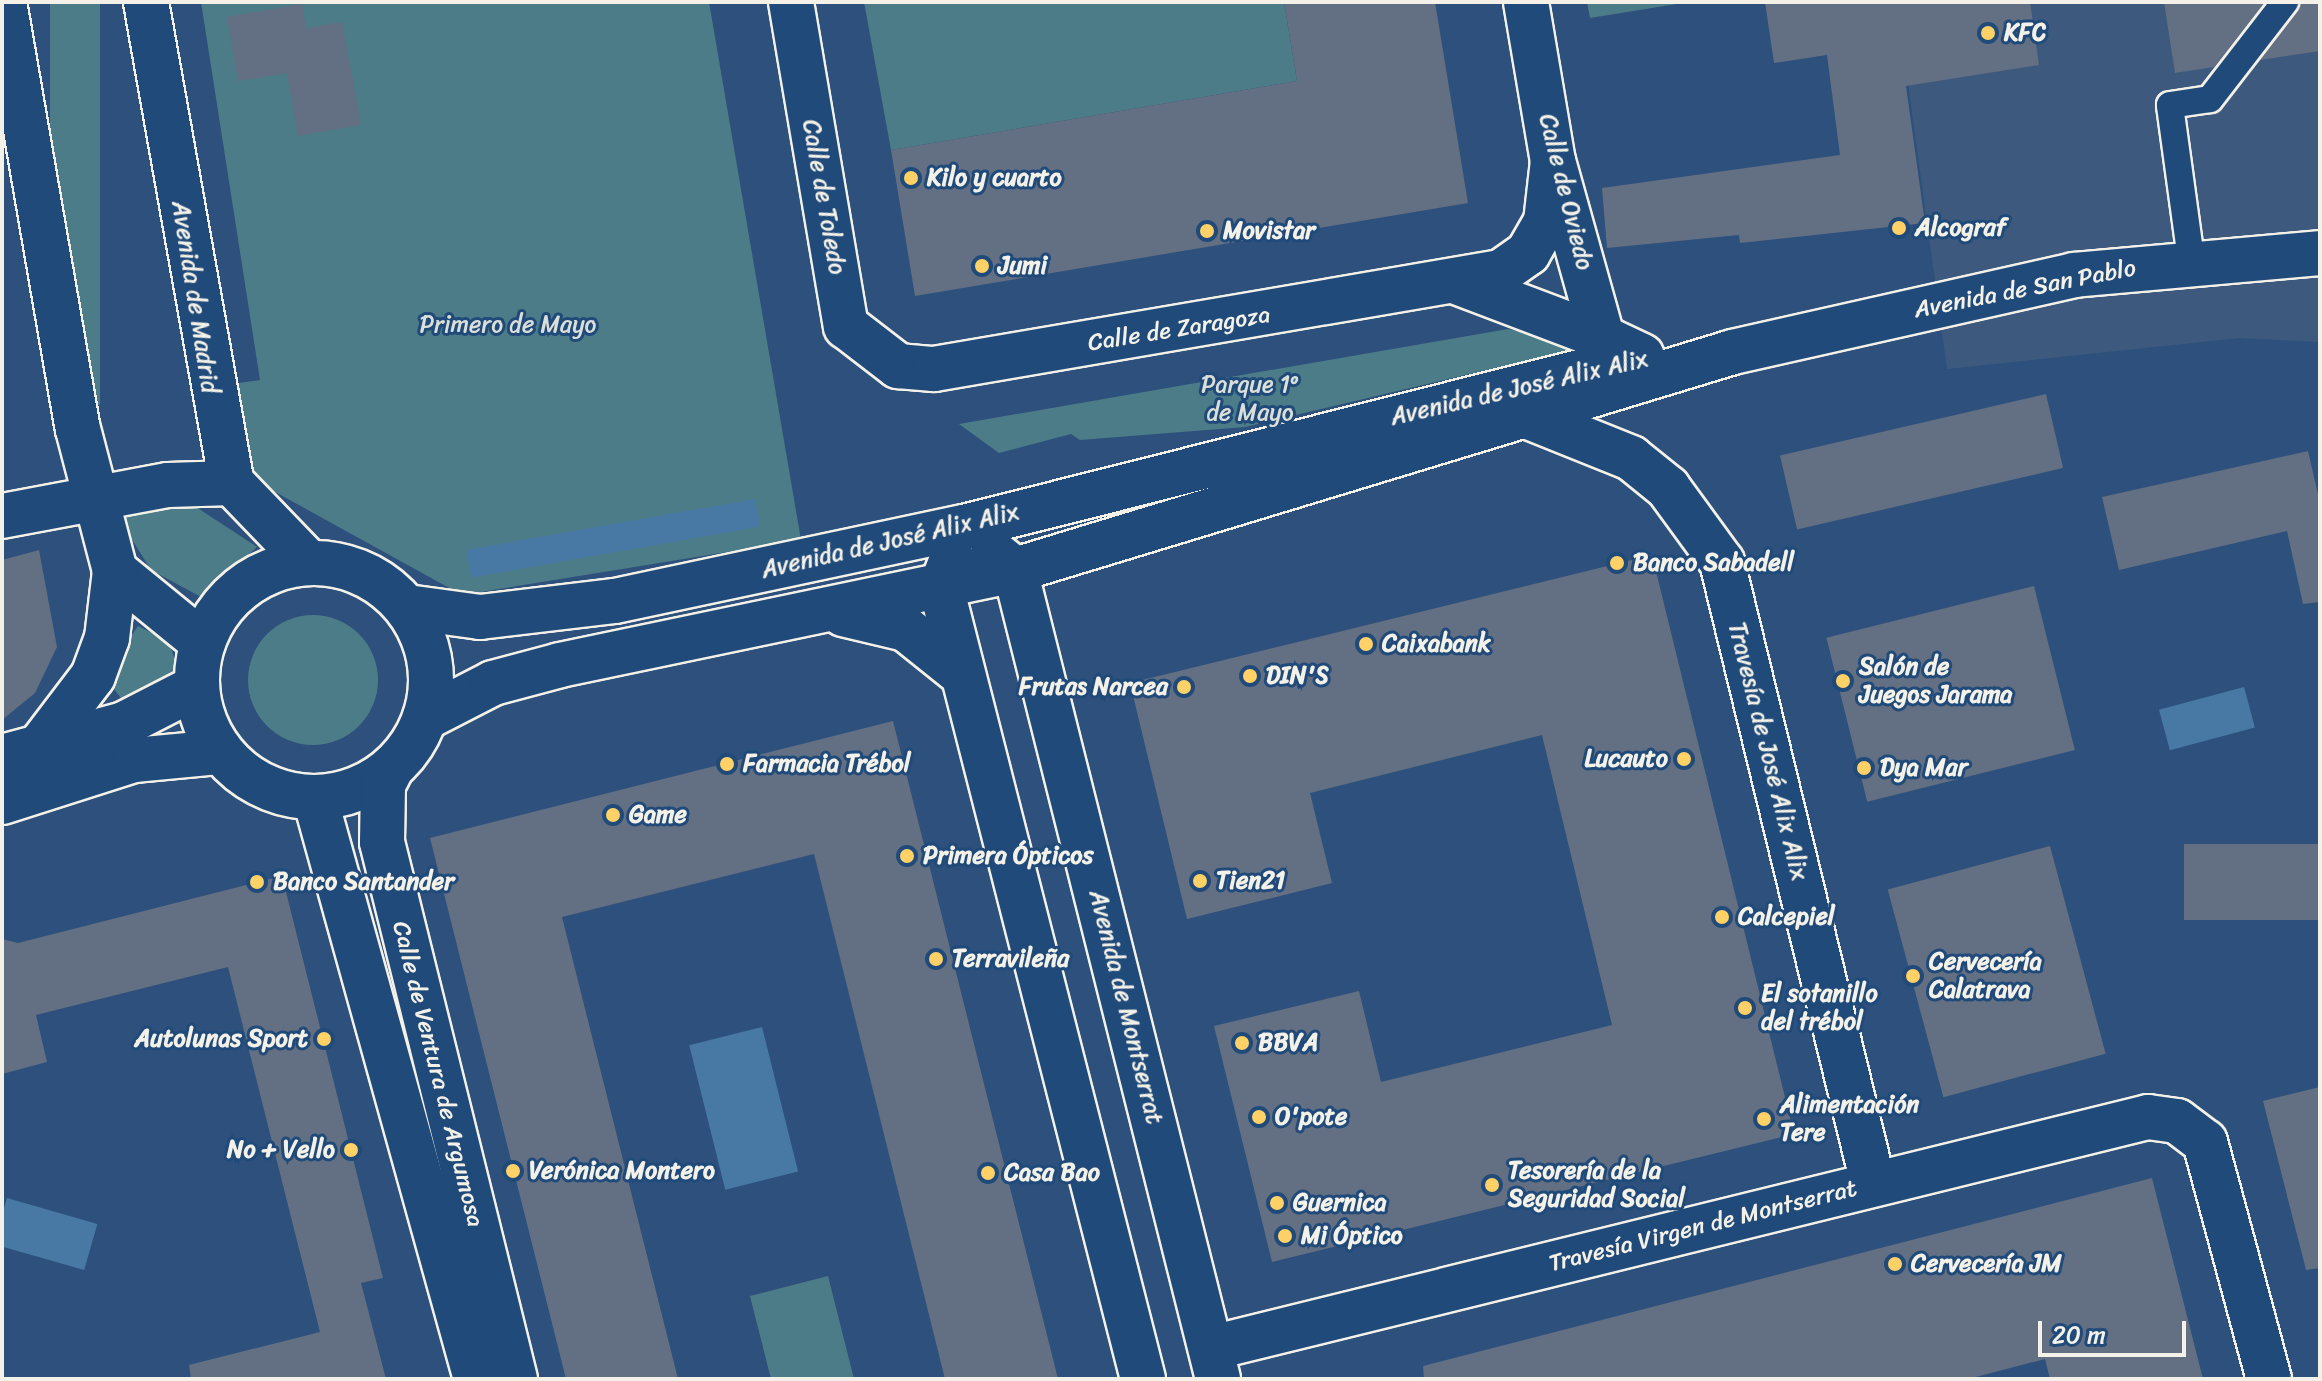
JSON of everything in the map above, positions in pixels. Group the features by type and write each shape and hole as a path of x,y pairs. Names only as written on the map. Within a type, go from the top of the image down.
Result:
{"street":[{"path":"4,2 94,496 115,571 107,638 93,676 11,755"},
{"name":"Avenida de Madrid","path":"146,2 232,483"},
{"name":"Calle de Toledo","path":"791,2 846,326 898,366"},
{"name":"Calle de Oviedo","path":"1526,2 1553,161 1602,337"},
{"name":"Calle de Zaragoza","path":"898,366 934,369 1459,283 1501,272 1528,253 1546,222 1553,161"},
{"name":"Avenida de San Pablo","path":"1733,352 2074,275 2191,259 2320,253"},
{"name":"Calle de Zaragoza","path":"1459,283 1602,337"},
{"path":"1602,337 1642,356"},
{"name":"Avenida de José Alix Alix","path":"407,607 480,617 544,612 964,527 1642,356 1733,352"},
{"name":"Avenida de José Alix Alix","path":"425,718 493,683 1015,570 1086,550 1326,470 1529,417 1733,352"},
{"name":"Travesía de José Alix Alix","path":"1529,417 1631,458 1668,488 1722,562 1873,1183"},
{"path":"2,516 94,496 232,483 307,561"},
{"path":"1015,570 964,527 941,587 1143,1379"},
{"path":"1032,635 1044,598 1086,550"},
{"path":"307,561 366,573 407,607 426,643 432,681 425,718 391,769 351,791 315,798 254,781 221,752 196,687 202,642 227,599 260,574 307,561"},
{"name":"Avenida de Montserrat","path":"1015,570 1215,1364"},
{"path":"115,571 202,642"},
{"name":"Avenida de José Alix Alix","path":"802,615 882,620 906,629 962,674"},
{"path":"11,755 124,724 196,687"},
{"path":"2,802 134,760 221,752"},
{"name":"Calle de Ventura de Argumosa","path":"391,769 383,785 382,842 515,1379"},
{"name":"Calle de Ventura de Argumosa","path":"315,798 476,1379"},
{"name":"Travesía Virgen de Montserrat","path":"1215,1364 1873,1183 2148,1117 2193,1131 2213,1161 2269,1379"}],"lane":[{"path":"2191,259 2170,105 2210,99 2285,2"}],"shaded area":[{"path":"1897,2 2320,2 2320,342 2239,338 1947,369"},
{"path":"755,499 760,527 471,577 466,550"},
{"path":"2244,687 2255,728 2170,750 2159,710"},
{"path":"762,1027 798,1172 725,1190 689,1045"},
{"path":"7,1198 97,1224 84,1270 2,1247 2,1215"}],"green space":[{"path":"50,2 100,2 100,405 50,405"},
{"name":"Primero de Mayo","path":"201,2 709,2 801,540 462,595 268,488 249,469 226,385 260,380"},
{"path":"864,2 1284,2 1297,81 891,150"},
{"path":"1587,2 1689,2 1590,18"},
{"name":"Parque 1º de Mayo","path":"1508,329 1555,339 1567,351 1245,427 1080,440 1071,434 999,453 959,424"},
{"path":"190,503 257,547 201,597 151,570 121,522 125,514"},
{"path":"313,615 338,620 359,634 373,655 378,680 373,705 359,726 338,740 313,745 288,740 267,726 253,705 248,680 253,655 267,634 288,620"},
{"path":"138,626 168,641 178,667 128,708 104,675"},
{"path":"828,1276 854,1379 771,1379 750,1296"}],"building":[{"path":"1284,2 1435,2 1468,203 915,296 891,150 1297,81"},
{"path":"1765,2 2030,2 2039,65 1906,86 1925,223 1740,243 1739,235 1607,248 1602,188 1840,155 1827,55 1774,63"},
{"path":"2164,2 2265,2 2214,67 2175,73"},
{"path":"2301,2 2320,2 2320,51 2260,60"},
{"path":"302,4 306,28 342,22 361,125 298,136 287,73 238,81 227,17"},
{"path":"2046,394 2063,468 1797,529 1780,455"},
{"path":"2308,451 2320,503 2320,602 2303,604 2287,531 2119,570 2102,497"},
{"path":"39,550 57,647 35,693 2,720 2,560"},
{"path":"1652,555 1794,1134 1272,1262 1214,1026 1359,991 1381,1082 1612,1025 1542,735 1310,793 1332,883 1187,919 1130,683"},
{"path":"2034,586 2075,750 1867,802 1826,638"},
{"path":"893,721 1058,1379 945,1379 814,854 562,917 678,1379 566,1379 430,838"},
{"path":"2184,844 2320,844 2320,920 2184,920"},
{"path":"2050,846 2106,1054 1943,1097 1888,889"},
{"path":"282,876 383,1278 361,1283 386,1379 191,1379 189,1365 320,1332 228,967 36,1015 47,1062 2,1074 2,939 18,943"},
{"path":"2320,1087 2320,1268 2306,1270 2263,1101"},
{"path":"2152,1178 2203,1379 2050,1379 2045,1359 1968,1379 1424,1379 1423,1366"}],"place":[{"name":"KFC","path":"1988,33"},
{"name":"Kilo y cuarto","path":"911,178"},
{"name":"Alcograf","path":"1899,228"},
{"name":"Movistar","path":"1207,231"},
{"name":"Jumi","path":"982,266"},
{"name":"Banco Sabadell","path":"1617,563"},
{"name":"Caixabank","path":"1366,644"},
{"name":"DIN'S","path":"1250,676"},
{"name":"Salón de Juegos Jarama","path":"1843,681"},
{"name":"Frutas Narcea","path":"1184,687"},
{"name":"Lucauto","path":"1684,759"},
{"name":"Farmacia Trébol","path":"727,764"},
{"name":"Dya Mar","path":"1864,768"},
{"name":"Game","path":"613,815"},
{"name":"Primera Ópticos","path":"907,856"},
{"name":"Tien21","path":"1200,881"},
{"name":"Banco Santander","path":"257,882"},
{"name":"Calcepiel","path":"1722,917"},
{"name":"Terravileña","path":"936,959"},
{"name":"Cervecería Calatrava","path":"1913,976"},
{"name":"El sotanillo del trébol","path":"1745,1008"},
{"name":"Autolunas Sport","path":"324,1039"},
{"name":"BBVA","path":"1242,1043"},
{"name":"O'pote","path":"1259,1117"},
{"name":"Alimentación Tere","path":"1764,1119"},
{"name":"No + Vello","path":"351,1150"},
{"name":"Verónica Montero","path":"513,1171"},
{"name":"Casa Bao","path":"988,1173"},
{"name":"Tesorería de la Seguridad Social","path":"1492,1185"},
{"name":"Guernica","path":"1277,1203"},
{"name":"Mi Óptico","path":"1285,1236"},
{"name":"Cervecería JM","path":"1895,1264"}]}
